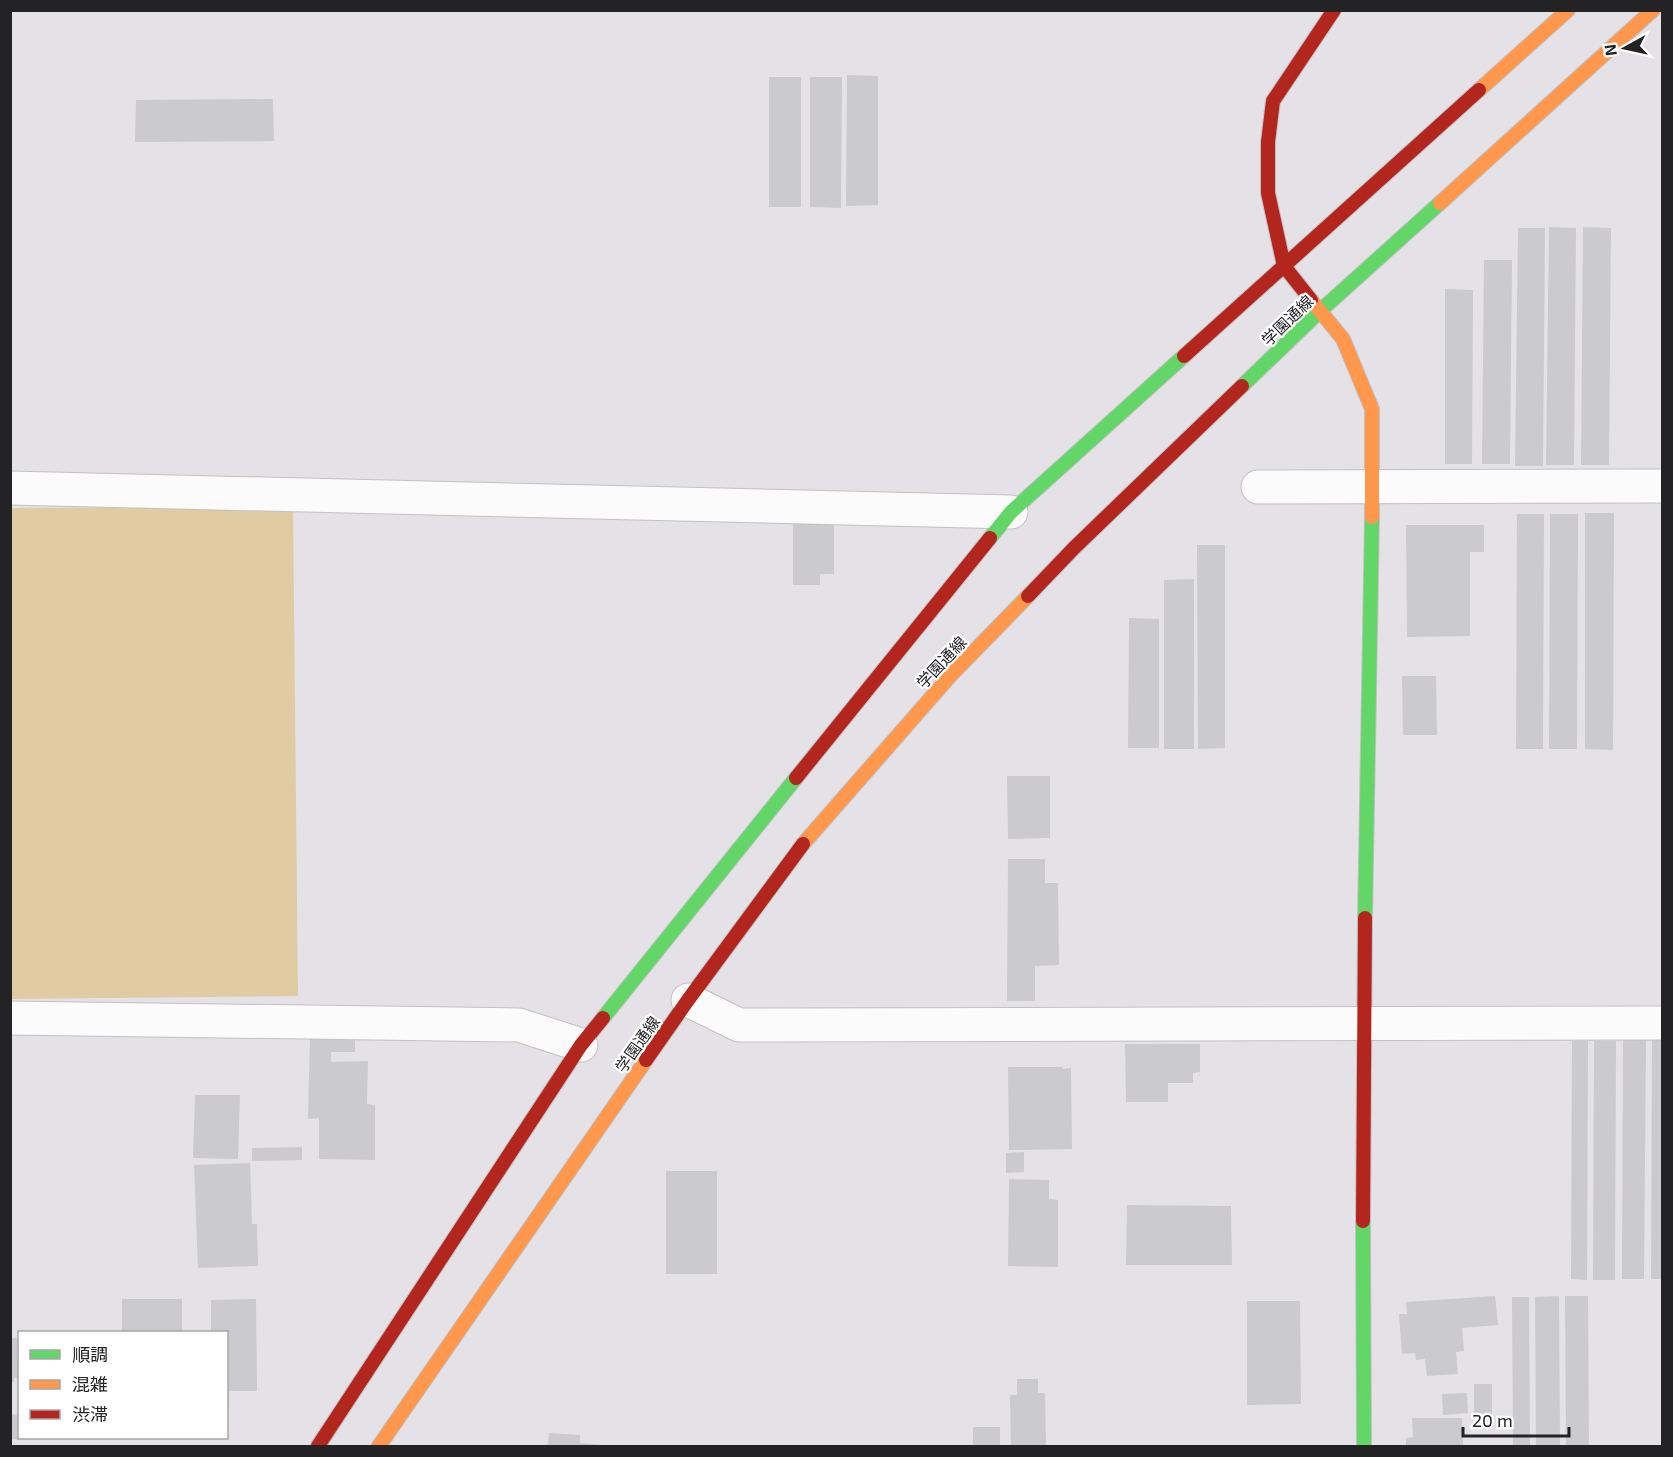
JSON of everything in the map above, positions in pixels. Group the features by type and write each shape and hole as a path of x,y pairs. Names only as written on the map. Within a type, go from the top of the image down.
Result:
{"street":[{"path":"1335,10 1272,100 1268,142 1268,193 1284,266 1343,339 1372,409 1373,487 1363,1023 1364,1446"},
{"path":"318,1446 581,1045 1011,512 1568,10"},
{"name":"学園通線","path":"379,1446 688,1000 807,839 950,676 1074,548 1320,311 1653,10"},
{"path":"1258,487 1662,486"},
{"path":"10,488 1011,512"},
{"path":"688,1000 739,1025 1662,1023"},
{"path":"10,1018 519,1025 581,1045"}],"shaded area":[{"path":"293,507 298,996 11,999 10,508"}],"building":[{"path":"847,75 878,76 878,205 846,206"},
{"path":"769,77 801,77 801,207 769,207"},
{"path":"810,77 842,77 841,208 810,207"},
{"path":"273,99 274,141 135,142 136,100"},
{"path":"1549,227 1576,228 1574,465 1546,465"},
{"path":"1583,227 1611,228 1609,465 1581,465"},
{"path":"1518,228 1545,228 1543,466 1515,466"},
{"path":"1484,260 1512,260 1510,464 1482,464"},
{"path":"1445,289 1473,290 1472,464 1445,464"},
{"path":"1585,513 1614,513 1613,750 1585,749"},
{"path":"1517,514 1544,514 1543,749 1516,749"},
{"path":"1550,514 1578,514 1577,749 1549,749"},
{"path":"793,521 834,522 834,574 820,574 820,585 793,585"},
{"path":"1406,525 1484,525 1484,552 1470,552 1470,636 1407,637"},
{"path":"1197,545 1225,545 1225,748 1198,749"},
{"path":"1194,579 1194,749 1164,749 1164,580"},
{"path":"1129,618 1159,619 1159,748 1128,748"},
{"path":"1402,676 1436,676 1437,735 1403,735"},
{"path":"1007,776 1050,776 1050,838 1008,839"},
{"path":"1008,859 1045,859 1045,883 1058,883 1059,965 1035,966 1035,1001 1007,1001"},
{"path":"310,1037 355,1037 355,1052 331,1052 331,1062 368,1061 367,1104 375,1105 375,1160 319,1159 319,1118 308,1119"},
{"path":"1623,1040 1646,1040 1644,1279 1622,1279"},
{"path":"1652,1040 1662,1040 1662,1279 1651,1279"},
{"path":"1572,1041 1588,1041 1587,1280 1571,1279"},
{"path":"1594,1041 1616,1041 1615,1280 1593,1280"},
{"path":"1125,1044 1200,1044 1200,1072 1193,1073 1193,1083 1168,1083 1168,1102 1126,1102"},
{"path":"1008,1067 1071,1068 1072,1149 1009,1150"},
{"path":"195,1095 240,1095 238,1159 193,1158"},
{"path":"302,1147 302,1160 252,1161 252,1148"},
{"path":"1024,1152 1024,1172 1006,1173 1006,1153"},
{"path":"250,1163 252,1224 257,1224 258,1266 198,1268 194,1165"},
{"path":"666,1171 717,1171 717,1274 666,1274"},
{"path":"1009,1179 1049,1180 1049,1199 1058,1200 1058,1267 1008,1266"},
{"path":"1127,1205 1231,1206 1232,1265 1126,1265"},
{"path":"1495,1296 1498,1325 1462,1328 1464,1351 1456,1352 1458,1374 1427,1376 1425,1359 1416,1360 1415,1353 1402,1354 1399,1314 1407,1314 1406,1302"},
{"path":"1559,1296 1560,1446 1536,1446 1535,1297"},
{"path":"1565,1296 1588,1296 1589,1446 1566,1446"},
{"path":"1512,1297 1529,1297 1530,1446 1513,1446"},
{"path":"122,1299 182,1299 182,1331 122,1331"},
{"path":"256,1299 257,1391 229,1391 229,1409 228,1331 211,1331 211,1300"},
{"path":"1247,1301 1300,1301 1301,1404 1247,1405"},
{"path":"10,1338 17,1338 18,1378 10,1382"},
{"path":"1017,1379 1038,1379 1038,1393 1045,1393 1046,1446 1011,1446 1010,1395 1017,1395"},
{"path":"1474,1384 1492,1384 1492,1414 1474,1414"},
{"path":"1467,1393 1468,1413 1443,1415 1442,1394"},
{"path":"10,1414 18,1415 18,1439 22,1440 10,1439"},
{"path":"1412,1418 1462,1418 1463,1446 1406,1446 1406,1438 1413,1437"},
{"path":"973,1427 1000,1427 1000,1446 973,1446"},
{"path":"549,1433 580,1435 580,1443 603,1446 548,1446"}],"traffic: fast":[{"path":"1242,386 1320,311 1440,203"},
{"path":"990,538 1011,512 1184,356"},
{"path":"1365,918 1372,517"},
{"path":"603,1018 796,778"},
{"path":"1363,1221 1364,1446"}],"traffic: slow":[{"path":"1479,90 1568,10"},
{"path":"1440,203 1653,10"},
{"path":"1311,300 1343,339 1372,409 1372,517"},
{"path":"803,844 950,676 1028,596"},
{"path":"379,1446 646,1060"}],"traffic: jam":[{"path":"1311,300 1284,266 1268,193 1268,142 1273,101 1334,10"},
{"path":"1184,356 1479,90"},
{"path":"1028,596 1074,548 1242,386"},
{"path":"796,778 990,538"},
{"path":"646,1060 803,844"},
{"path":"1363,1221 1365,918"},
{"path":"318,1446 581,1045 603,1018"}]}
